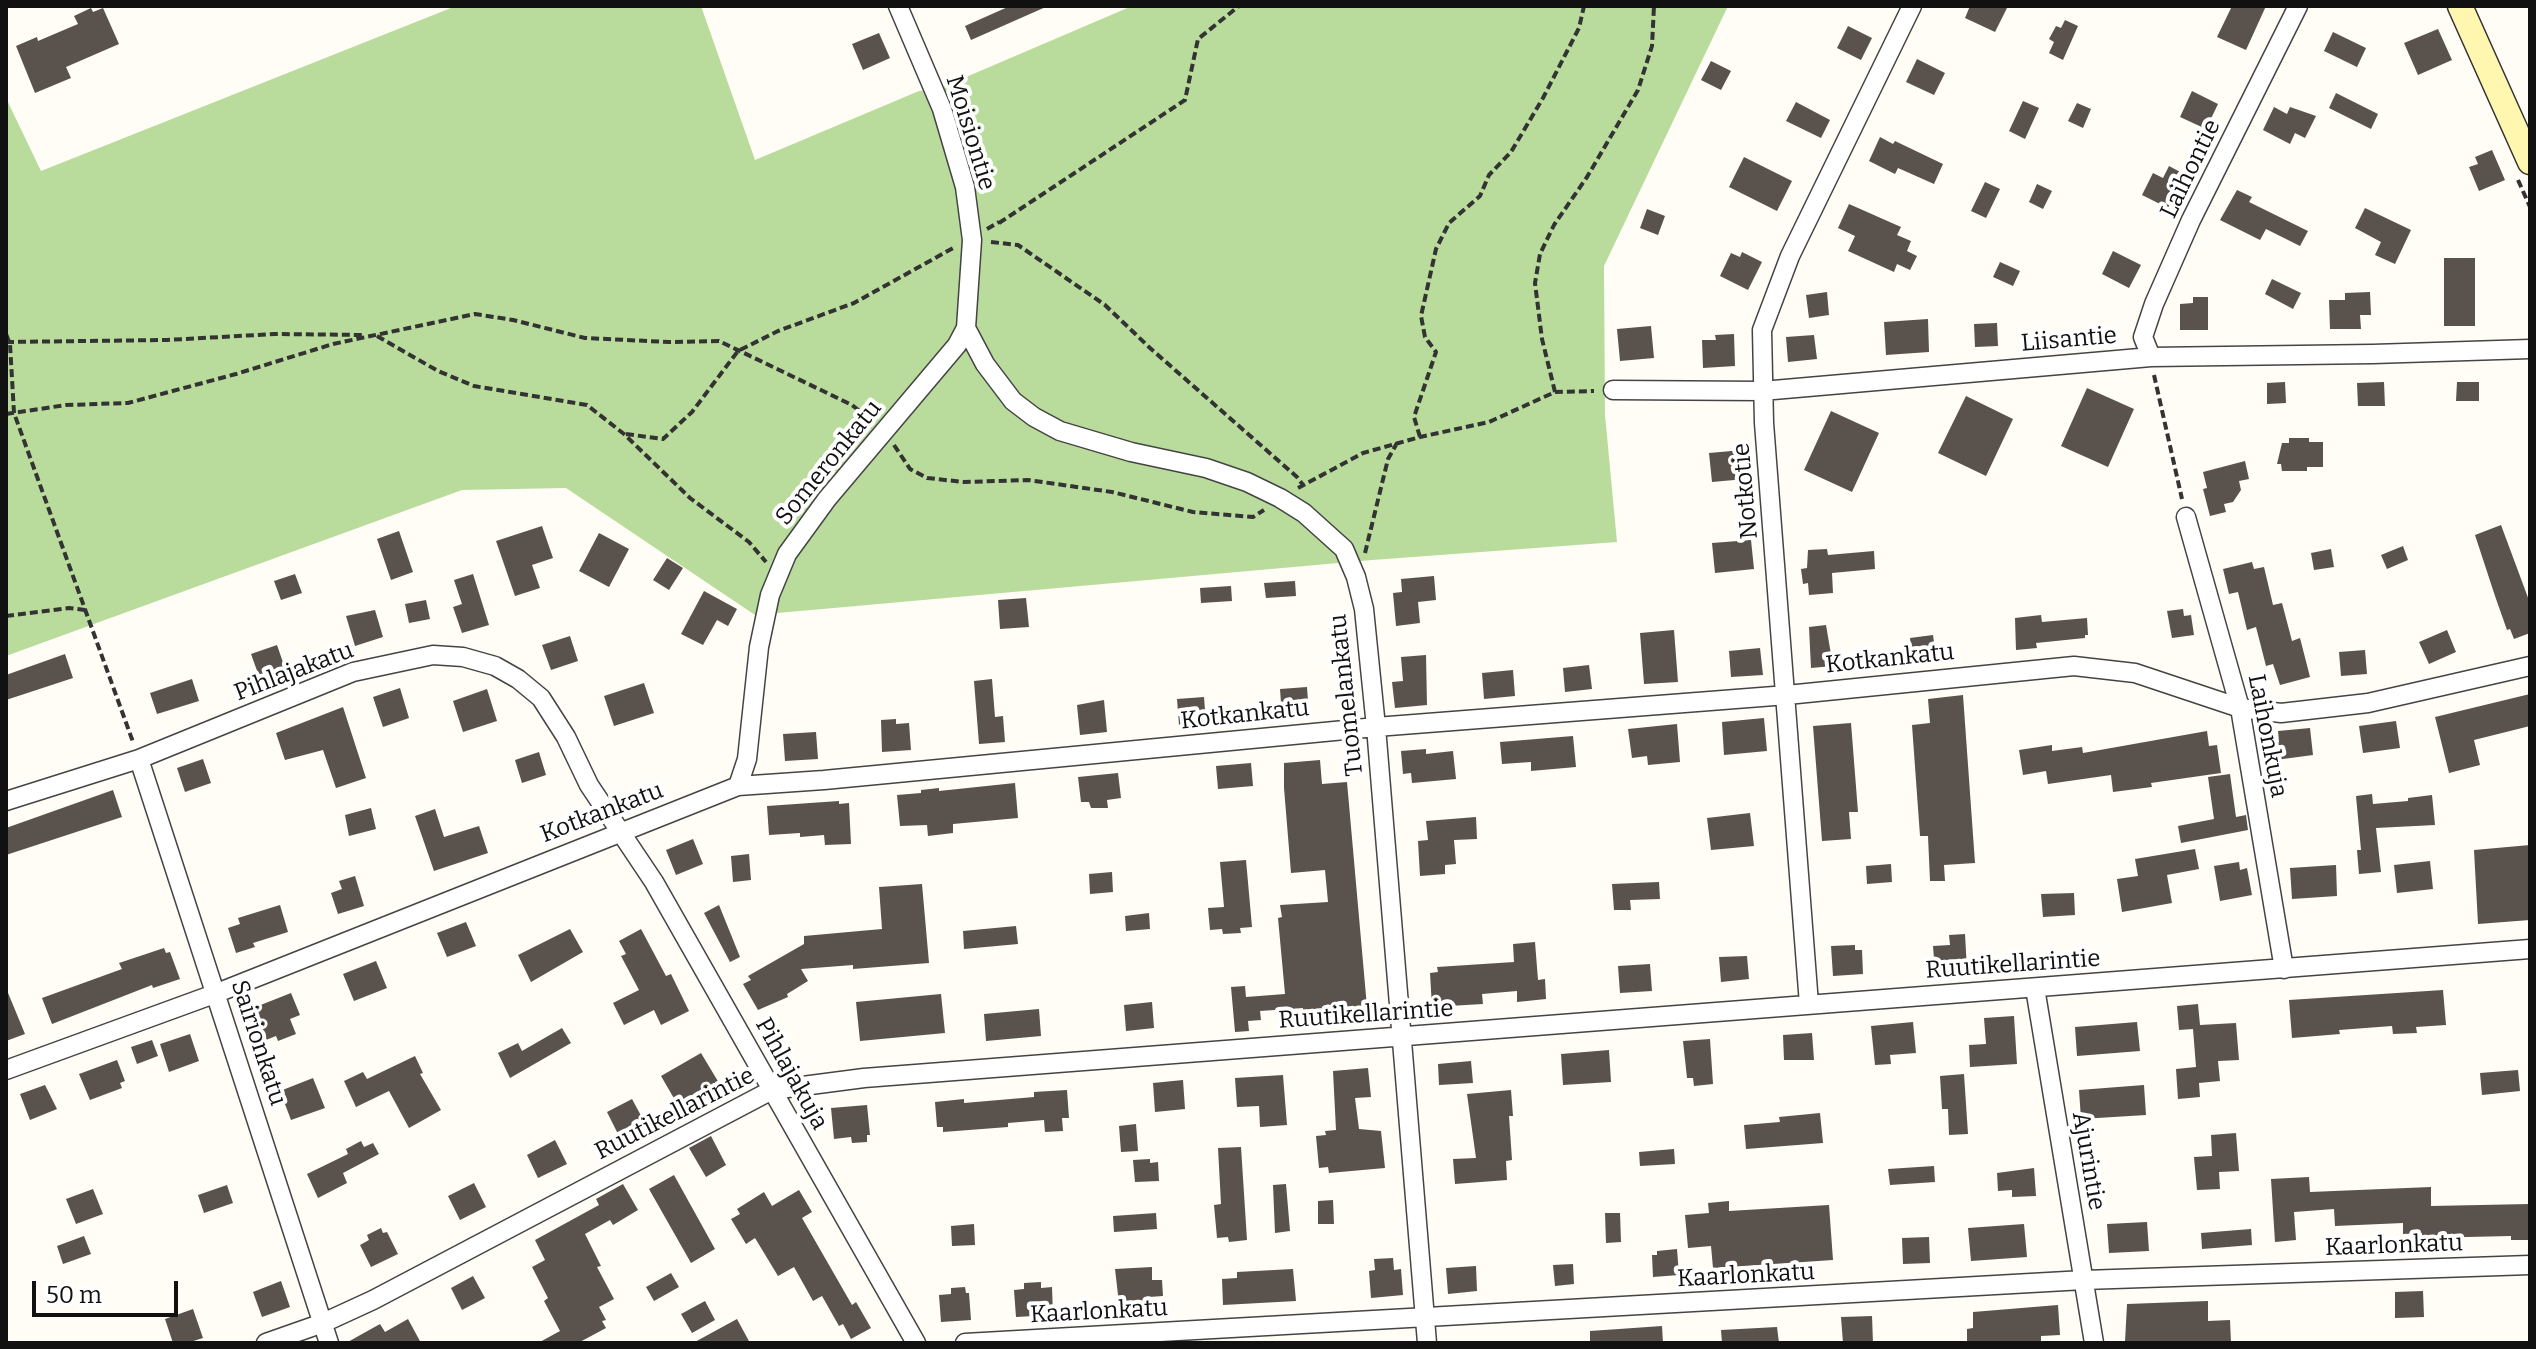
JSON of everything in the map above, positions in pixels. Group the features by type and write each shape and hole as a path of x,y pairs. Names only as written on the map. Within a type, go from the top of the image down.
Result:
{"street":[{"name":"Moisiontie","path":"898,6 942,109 965,187 973,238 966,328"},
{"name":"Notkotie","path":"1809,1004 1762,391 1762,330 1790,256 1912,6"},
{"name":"Laihontie","path":"2151,357 2143,337 2154,304 2191,220 2298,6"},
{"path":"2460,6 2530,162"},
{"name":"Someronkatu","path":"738,786 747,759 759,647 770,595 787,554 827,499 957,345 966,328"},
{"name":"Tuomelankatu","path":"966,328 985,364 1013,401 1034,417 1060,431 1117,448 1206,468 1247,482 1304,513 1344,549 1356,577 1364,609 1427,1343"},
{"name":"Liisantie","path":"1613,390 1762,391 2151,357 2530,349"},
{"name":"Laihonkuja","path":"2186,517 2240,708 2284,969"},
{"name":"Pihlajakatu","path":"6,801 139,759 353,672 433,655 463,657 495,666 518,679 541,698 618,832"},
{"name":"Kotkankatu","path":"6,1070 217,993 738,786 1376,727 1787,695 2074,666 2135,673 2240,708 2281,713 2368,703 2530,666"},
{"name":"Sairionkatu","path":"139,759 329,1343"},
{"name":"Pihlajakuja","path":"618,832 662,895 716,987 916,1343"},
{"name":"Ruutikellarintie","path":"266,1343 323,1323 373,1300 772,1090 864,1078 2530,949"},
{"name":"Ajurintie","path":"2035,988 2094,1343"},
{"name":"Kaarlonkatu","path":"965,1343 2084,1280 2530,1265"}],"path":[{"path":"624,434 663,439 692,412 738,351 778,331 854,303 973,238 1185,100 1198,39 1239,6"},
{"path":"1420,437 1414,417 1436,352 1425,337 1421,316 1436,249 1449,223 1480,196 1489,175 1511,152 1579,28 1584,6"},
{"path":"1555,392 1542,339 1535,283 1540,254 1554,225 1587,177 1638,90 1652,46 1654,6"},
{"path":"973,238 999,222"},
{"path":"973,238 1018,245 1105,305 1303,485"},
{"path":"6,414 66,405 128,403 333,344 475,314 585,338 719,341 852,405 884,433"},
{"path":"6,334 14,413 139,759"},
{"path":"8,343 275,334 375,335 438,371 474,386 587,405 624,434 690,498 749,542 778,576"},
{"path":"2151,357 2186,517"},
{"path":"1356,577 1365,553 1388,459 1397,443"},
{"path":"6,616 69,608 85,610"}],"green space":[{"path":"456,6 701,6 755,160 919,91 938,89 1132,6 1728,6 1604,266 1605,415 1617,542 1372,560 755,615 566,488 462,490 6,656 6,98 41,171"}],"building":[{"path":"1010,6 1048,6 971,40 965,26"},
{"path":"1970,6 2008,6 1995,32 1965,18"},
{"path":"2232,6 2266,6 2246,50 2217,37"},
{"path":"91,8 93,12 103,8 119,44 66,67 71,78 35,93 16,46 37,37 38,41 78,24 74,16"},
{"path":"2065,20 2078,26 2063,60 2049,53 2054,42 2049,39 2056,26 2061,28"},
{"path":"1848,26 1872,38 1861,60 1837,48"},
{"path":"2438,29 2452,60 2418,75 2404,43"},
{"path":"2333,32 2366,48 2357,67 2324,51"},
{"path":"879,33 890,58 863,70 852,44"},
{"path":"1917,59 1945,73 1934,95 1906,82"},
{"path":"1711,61 1731,71 1721,90 1701,80"},
{"path":"2192,91 2218,104 2206,129 2180,117"},
{"path":"2336,93 2378,114 2371,129 2329,108"},
{"path":"2023,101 2039,108 2025,139 2009,131"},
{"path":"1796,102 1830,120 1821,138 1786,121"},
{"path":"2077,103 2091,109 2083,128 2068,121"},
{"path":"2274,107 2287,114 2290,107 2316,116 2305,138 2295,133 2290,144 2263,130"},
{"path":"1880,137 1943,164 1934,184 1898,168 1895,174 1869,161"},
{"path":"2492,150 2505,180 2479,191 2469,167 2478,164 2475,157"},
{"path":"1744,157 1792,181 1777,211 1729,187"},
{"path":"2169,166 2184,174 2168,208 2142,195 2153,173 2163,178"},
{"path":"1985,182 2000,189 1986,218 1971,211"},
{"path":"2037,184 2052,191 2043,209 2029,202"},
{"path":"2237,190 2252,197 2249,202 2308,231 2300,246 2266,229 2260,240 2220,220"},
{"path":"1849,204 1901,227 1897,235 1911,241 1907,251 1917,256 1910,270 1897,264 1894,272 1848,251 1855,236 1838,228"},
{"path":"2365,208 2411,230 2395,264 2375,255 2381,242 2355,228"},
{"path":"1647,209 1665,216 1658,235 1640,228"},
{"path":"2113,251 2141,265 2129,288 2102,274"},
{"path":"1742,252 1762,262 1748,290 1720,276 1731,253 1740,257"},
{"path":"2444,258 2475,258 2475,326 2444,326"},
{"path":"2000,262 2020,271 2013,286 1993,277"},
{"path":"2272,279 2301,293 2293,309 2265,294"},
{"path":"1827,292 1829,315 1809,318 1806,295"},
{"path":"2370,292 2371,315 2360,315 2361,329 2330,329 2329,300 2345,300 2345,293"},
{"path":"2193,297 2208,297 2208,330 2180,330 2180,304 2193,303"},
{"path":"1928,319 1929,352 1886,355 1884,322"},
{"path":"1997,323 1998,346 1975,347 1974,324"},
{"path":"1651,326 1654,358 1620,361 1617,329"},
{"path":"1734,334 1735,366 1703,368 1702,340 1716,340 1715,335"},
{"path":"1814,335 1817,359 1788,362 1786,337"},
{"path":"2285,382 2286,403 2267,404 2267,383"},
{"path":"2384,382 2385,406 2358,406 2357,383"},
{"path":"2457,382 2479,382 2479,401 2456,401"},
{"path":"2087,388 2134,409 2108,467 2061,446"},
{"path":"1966,396 2013,419 1986,476 1938,453"},
{"path":"1831,411 1879,433 1852,492 1804,470"},
{"path":"2289,438 2323,442 2323,467 2307,467 2307,471 2282,471 2281,464 2277,464 2282,443 2289,443"},
{"path":"1743,450 1745,479 1712,482 1709,453"},
{"path":"2245,461 2249,479 2239,481 2241,490 2233,502 2224,504 2226,512 2210,516 2203,489 2207,488 2203,472"},
{"path":"2501,525 2530,603 2530,633 2514,639 2510,629 2507,630 2475,535"},
{"path":"542,526 553,558 532,565 540,588 515,596 496,541"},
{"path":"399,531 413,572 391,580 377,539"},
{"path":"599,533 629,549 609,587 579,571"},
{"path":"1751,540 1754,569 1715,573 1712,543"},
{"path":"2403,546 2408,560 2387,569 2381,555"},
{"path":"1827,549 1828,555 1874,551 1875,569 1832,573 1833,593 1809,595 1808,583 1803,584 1801,569 1807,568 1808,550"},
{"path":"2331,549 2334,567 2314,570 2311,553"},
{"path":"667,558 683,568 669,590 653,580"},
{"path":"2252,562 2254,569 2264,567 2273,605 2282,603 2292,641 2300,638 2310,677 2280,685 2273,664 2266,666 2256,627 2247,630 2238,592 2229,594 2223,569"},
{"path":"295,574 302,593 281,600 274,581"},
{"path":"473,574 489,625 462,633 453,607 462,604 454,580"},
{"path":"1434,576 1436,600 1418,602 1420,623 1396,626 1393,593 1402,592 1401,579"},
{"path":"1295,581 1296,596 1266,598 1264,583"},
{"path":"1231,586 1232,601 1201,603 1200,588"},
{"path":"704,591 737,609 728,626 717,620 703,645 681,634"},
{"path":"1026,598 1029,627 1000,629 998,600"},
{"path":"426,600 430,619 409,623 405,604"},
{"path":"2183,609 2184,616 2191,615 2194,635 2172,638 2167,611"},
{"path":"375,610 383,637 355,646 346,616"},
{"path":"2041,615 2042,622 2087,618 2088,635 2085,638 2036,643 2037,648 2016,650 2015,618"},
{"path":"1826,625 1833,666 1811,668 1809,627"},
{"path":"1674,630 1678,682 1644,684 1640,633"},
{"path":"2447,630 2456,652 2429,664 2419,642"},
{"path":"1933,635 1936,656 1912,659 1910,638"},
{"path":"570,636 578,661 551,670 542,645"},
{"path":"277,645 286,671 260,679 251,654"},
{"path":"1760,648 1763,675 1731,677 1729,651"},
{"path":"2365,650 2367,674 2341,676 2339,652"},
{"path":"65,654 73,678 6,700 6,675"},
{"path":"1426,655 1427,705 1395,708 1392,682 1403,681 1401,657"},
{"path":"1589,665 1592,689 1565,692 1563,668"},
{"path":"1513,670 1515,696 1484,699 1482,673"},
{"path":"192,679 199,701 157,714 150,693"},
{"path":"992,679 995,717 1003,716 1005,742 979,744 974,681"},
{"path":"644,683 654,713 614,726 604,696"},
{"path":"1307,687 1309,715 1282,717 1280,689"},
{"path":"400,688 409,718 383,727 373,697"},
{"path":"487,689 497,721 463,732 453,701"},
{"path":"2530,694 2530,726 2474,740 2480,765 2449,773 2435,717"},
{"path":"1963,695 1975,863 1944,865 1945,881 1930,881 1928,836 1920,836 1912,725 1930,723 1928,699"},
{"path":"1204,697 1206,723 1179,725 1177,699"},
{"path":"1104,700 1107,732 1080,735 1077,705"},
{"path":"343,707 366,778 336,788 323,750 285,760 276,733"},
{"path":"1764,718 1767,751 1724,755 1722,722"},
{"path":"896,719 896,724 909,723 911,750 882,752 881,720"},
{"path":"2396,721 2400,748 2363,753 2359,726"},
{"path":"1851,723 1858,812 1849,812 1851,839 1822,841 1813,726"},
{"path":"1677,724 1680,762 1648,765 1647,756 1632,758 1628,729"},
{"path":"2310,728 2313,755 2268,761 2266,743 2279,742 2278,731"},
{"path":"2207,731 2209,746 2217,745 2221,773 2113,792 2111,775 2048,784 2046,771 2023,775 2019,750 2052,745 2052,751 2082,747 2083,753"},
{"path":"816,732 818,759 785,761 783,734"},
{"path":"1573,736 1576,767 1531,771 1531,762 1502,764 1500,742"},
{"path":"1426,749 1426,754 1453,751 1456,779 1412,783 1411,773 1403,774 1401,751"},
{"path":"539,752 546,775 522,783 515,760"},
{"path":"203,759 211,783 185,792 177,768"},
{"path":"1320,760 1322,784 1347,782 1367,1007 1328,1012 1303,1012 1303,1008 1260,1011 1261,1020 1248,1021 1249,1031 1235,1032 1231,987 1245,986 1246,997 1285,994 1278,918 1282,917 1280,905 1328,902 1325,870 1291,873 1284,788 1284,763"},
{"path":"1251,763 1253,786 1218,789 1216,766"},
{"path":"1118,773 1121,798 1107,800 1108,808 1091,808 1089,802 1081,802 1078,777"},
{"path":"2230,774 2236,817 2246,815 2248,830 2181,843 2178,826 2214,819 2208,777"},
{"path":"1015,783 1018,818 953,824 953,833 928,836 927,825 900,826 897,795 939,788 939,791"},
{"path":"113,790 122,817 6,855 6,828"},
{"path":"2372,794 2373,804 2432,795 2435,825 2376,828 2381,872 2359,874 2357,850 2361,850 2356,796"},
{"path":"839,801 839,804 849,803 851,844 825,845 824,835 769,835 767,806"},
{"path":"371,808 376,829 349,836 345,815"},
{"path":"435,809 444,837 479,826 488,853 434,871 415,816"},
{"path":"1750,813 1754,846 1711,850 1707,818"},
{"path":"1476,817 1477,839 1454,840 1456,864 1445,865 1445,874 1420,876 1418,841 1428,840 1426,821"},
{"path":"693,839 703,864 676,875 666,850"},
{"path":"2530,845 2530,920 2478,924 2474,850"},
{"path":"2195,849 2199,869 2167,875 2172,903 2122,912 2117,879 2138,876 2135,859"},
{"path":"749,854 751,880 733,882 731,856"},
{"path":"1246,860 1252,927 1240,928 1241,933 1223,934 1222,929 1210,930 1208,908 1224,907 1220,862"},
{"path":"2430,861 2433,889 2397,893 2394,865"},
{"path":"2239,862 2240,870 2247,868 2252,895 2220,901 2214,866"},
{"path":"1891,864 1892,882 1867,884 1866,866"},
{"path":"2336,865 2337,896 2292,899 2290,868"},
{"path":"1112,872 1113,892 1090,894 1089,874"},
{"path":"355,876 364,906 338,914 331,893 342,889 339,881"},
{"path":"1659,882 1660,899 1630,900 1631,910 1614,910 1612,884"},
{"path":"922,884 929,963 853,969 853,965 801,969 808,981 787,994 788,997 758,1010 743,984 751,980 748,976 804,944 804,936 882,929 879,887"},
{"path":"2074,893 2075,915 2043,917 2041,894"},
{"path":"280,905 288,932 253,943 255,947 236,953 228,928 240,924 238,918"},
{"path":"719,905 740,957 730,962 704,913"},
{"path":"1149,913 1150,929 1126,931 1125,916"},
{"path":"466,922 476,946 447,957 437,933"},
{"path":"1016,926 1018,944 964,949 963,931"},
{"path":"570,929 583,952 531,982 518,955"},
{"path":"641,929 666,976 671,974 689,1011 661,1025 654,1010 624,1025 613,1003 639,990 621,956 626,954 619,941"},
{"path":"1965,934 1967,970 1935,972 1933,946 1950,945 1949,935"},
{"path":"1535,942 1538,980 1545,979 1546,999 1517,1002 1517,991 1482,994 1483,1004 1432,1007 1430,973 1438,972 1437,967 1514,962 1513,944"},
{"path":"1855,945 1855,950 1862,950 1863,974 1833,976 1831,946"},
{"path":"164,948 166,953 170,952 180,979 153,988 152,985 52,1024 42,998 122,969 119,963"},
{"path":"1747,956 1749,979 1721,982 1719,957"},
{"path":"376,961 387,988 354,1001 343,974"},
{"path":"1650,964 1652,991 1620,993 1618,966"},
{"path":"6,988 25,1034 6,1041"},
{"path":"2443,990 2446,1025 2416,1027 2417,1033 2393,1034 2392,1026 2292,1038 2289,1000"},
{"path":"291,993 300,1015 290,1019 296,1034 278,1041 276,1036 266,1040 253,1008"},
{"path":"941,994 945,1033 860,1041 856,1002"},
{"path":"1152,1002 1154,1028 1126,1031 1124,1005"},
{"path":"2198,1004 2200,1025 2236,1023 2239,1060 2218,1061 2220,1081 2199,1083 2200,1097 2178,1099 2176,1069 2196,1067 2193,1029 2179,1030 2177,1006"},
{"path":"1039,1009 1041,1036 986,1041 984,1014"},
{"path":"2014,1016 2017,1064 1970,1067 1969,1045 1986,1044 1984,1018"},
{"path":"1913,1022 1916,1053 1890,1055 1891,1064 1875,1065 1871,1026"},
{"path":"2137,1022 2140,1051 2077,1056 2075,1027"},
{"path":"562,1028 571,1043 510,1078 498,1053 518,1043 522,1051"},
{"path":"1812,1033 1814,1060 1784,1060 1783,1035"},
{"path":"190,1034 199,1061 169,1072 160,1044"},
{"path":"1710,1039 1713,1084 1694,1086 1693,1078 1687,1078 1683,1041"},
{"path":"152,1040 158,1056 137,1064 131,1047"},
{"path":"1609,1050 1611,1082 1563,1085 1561,1054"},
{"path":"701,1053 719,1083 679,1107 661,1076"},
{"path":"415,1056 423,1073 420,1074 441,1110 409,1128 389,1091 356,1107 344,1081 363,1072 367,1079"},
{"path":"117,1060 125,1081 120,1083 122,1088 90,1100 79,1074"},
{"path":"1471,1061 1473,1083 1439,1085 1438,1064"},
{"path":"1368,1068 1371,1097 1355,1098 1359,1129 1381,1131 1385,1168 1329,1173 1328,1167 1319,1168 1316,1136 1336,1130 1333,1071"},
{"path":"2518,1070 2520,1091 2482,1095 2480,1073"},
{"path":"1964,1074 1968,1134 1949,1135 1948,1109 1942,1109 1940,1076"},
{"path":"1283,1075 1287,1125 1260,1127 1259,1106 1237,1107 1235,1078"},
{"path":"313,1078 325,1108 291,1120 280,1091"},
{"path":"1183,1080 1185,1109 1155,1112 1153,1083"},
{"path":"45,1085 57,1109 30,1120 20,1094"},
{"path":"2144,1085 2146,1115 2081,1119 2079,1090"},
{"path":"1067,1090 1069,1118 1062,1118 1063,1131 1045,1132 1044,1120 1008,1123 1008,1127 943,1132 943,1127 937,1127 935,1102 964,1099 964,1103 1034,1097 1034,1092"},
{"path":"1511,1090 1512,1160 1506,1161 1507,1180 1455,1184 1453,1159 1476,1158 1467,1094"},
{"path":"632,1099 645,1123 619,1136 607,1112"},
{"path":"867,1105 870,1135 867,1135 867,1142 852,1143 851,1137 834,1139 831,1108"},
{"path":"1820,1113 1823,1143 1746,1149 1744,1125 1780,1122 1779,1117"},
{"path":"1136,1124 1138,1151 1121,1152 1119,1126"},
{"path":"2236,1133 2239,1171 2219,1172 2220,1189 2197,1190 2194,1157 2212,1156 2211,1135"},
{"path":"711,1136 726,1165 706,1177 689,1148"},
{"path":"555,1140 567,1164 538,1178 527,1155"},
{"path":"361,1141 364,1147 373,1143 379,1154 343,1173 347,1183 318,1198 307,1174 348,1154 346,1149"},
{"path":"1241,1147 1247,1240 1229,1242 1228,1237 1217,1238 1214,1205 1221,1204 1218,1148"},
{"path":"1674,1149 1675,1164 1640,1166 1639,1152"},
{"path":"1150,1159 1150,1163 1158,1162 1159,1181 1135,1182 1133,1160"},
{"path":"1934,1166 1935,1182 1890,1185 1888,1169"},
{"path":"2034,1168 2036,1196 2012,1197 2012,1190 1998,1191 1997,1173"},
{"path":"674,1175 715,1249 691,1263 649,1189"},
{"path":"2309,1177 2310,1192 2431,1187 2431,1206 2530,1204 2530,1240 2511,1240 2511,1236 2422,1238 2422,1233 2403,1234 2403,1223 2335,1226 2334,1209 2294,1212 2296,1240 2275,1242 2271,1179"},
{"path":"474,1183 486,1207 460,1220 448,1196"},
{"path":"623,1184 638,1210 613,1225 610,1220 585,1234 601,1266 597,1267 614,1299 599,1307 606,1320 602,1321 606,1328 578,1343 538,1343 560,1331 544,1301 548,1298 532,1267 545,1260 535,1240 599,1205 596,1199"},
{"path":"1286,1184 1290,1231 1275,1233 1273,1185"},
{"path":"227,1185 233,1203 204,1213 198,1195"},
{"path":"93,1189 103,1214 76,1224 66,1199"},
{"path":"799,1190 812,1212 802,1218 852,1305 856,1302 871,1328 851,1339 843,1324 839,1326 822,1296 813,1301 794,1267 778,1276 755,1238 746,1244 731,1219 740,1214 737,1209 764,1192 772,1206"},
{"path":"1333,1200 1334,1224 1318,1224 1318,1201"},
{"path":"1729,1201 1729,1211 1829,1205 1833,1260 1713,1268 1711,1246 1688,1248 1685,1215 1709,1213 1708,1203"},
{"path":"1156,1213 1157,1229 1114,1232 1113,1216"},
{"path":"1605,1213 1620,1213 1621,1242 1606,1243"},
{"path":"2147,1222 2149,1251 2109,1253 2107,1224"},
{"path":"974,1224 975,1245 952,1246 951,1226"},
{"path":"2024,1224 2027,1257 1971,1261 1968,1228"},
{"path":"381,1228 383,1233 387,1232 398,1254 371,1267 360,1245 369,1240 367,1235"},
{"path":"2251,1229 2252,1245 2202,1249 2201,1233"},
{"path":"84,1236 91,1254 63,1264 57,1246"},
{"path":"1929,1237 1930,1263 1903,1264 1902,1238"},
{"path":"1677,1249 1679,1275 1653,1277 1652,1255 1657,1255 1657,1251"},
{"path":"1393,1258 1394,1270 1401,1269 1403,1295 1371,1298 1369,1271 1375,1270 1374,1259"},
{"path":"1573,1264 1574,1284 1555,1286 1553,1265"},
{"path":"1476,1266 1477,1291 1448,1294 1446,1268"},
{"path":"1152,1267 1152,1280 1162,1280 1163,1296 1149,1297 1150,1310 1120,1312 1115,1269"},
{"path":"1293,1269 1296,1301 1223,1305 1222,1279 1237,1278 1237,1272"},
{"path":"671,1273 679,1287 654,1301 646,1287"},
{"path":"473,1276 485,1298 462,1310 451,1288"},
{"path":"281,1281 290,1307 262,1317 253,1292"},
{"path":"1041,1282 1041,1288 1052,1287 1053,1315 1016,1317 1014,1290 1024,1289 1024,1283"},
{"path":"965,1287 966,1293 969,1293 971,1320 941,1322 939,1295 951,1294 951,1288"},
{"path":"2423,1291 2424,1317 2395,1318 2395,1292"},
{"path":"705,1301 715,1320 692,1333 681,1314"},
{"path":"2208,1301 2208,1321 2230,1320 2231,1343 2125,1342 2127,1304"},
{"path":"2058,1305 2060,1335 2041,1336 2041,1342 1967,1343 1967,1329 1973,1328 1973,1312"},
{"path":"193,1309 203,1338 173,1343 165,1319"},
{"path":"1872,1316 1873,1343 1843,1343 1841,1317"},
{"path":"408,1319 421,1343 346,1343 380,1324 385,1332"},
{"path":"737,1319 750,1343 693,1343"},
{"path":"1662,1326 1663,1343 1590,1343 1590,1331"},
{"path":"1777,1327 1779,1343 1722,1343 1721,1330"}]}
